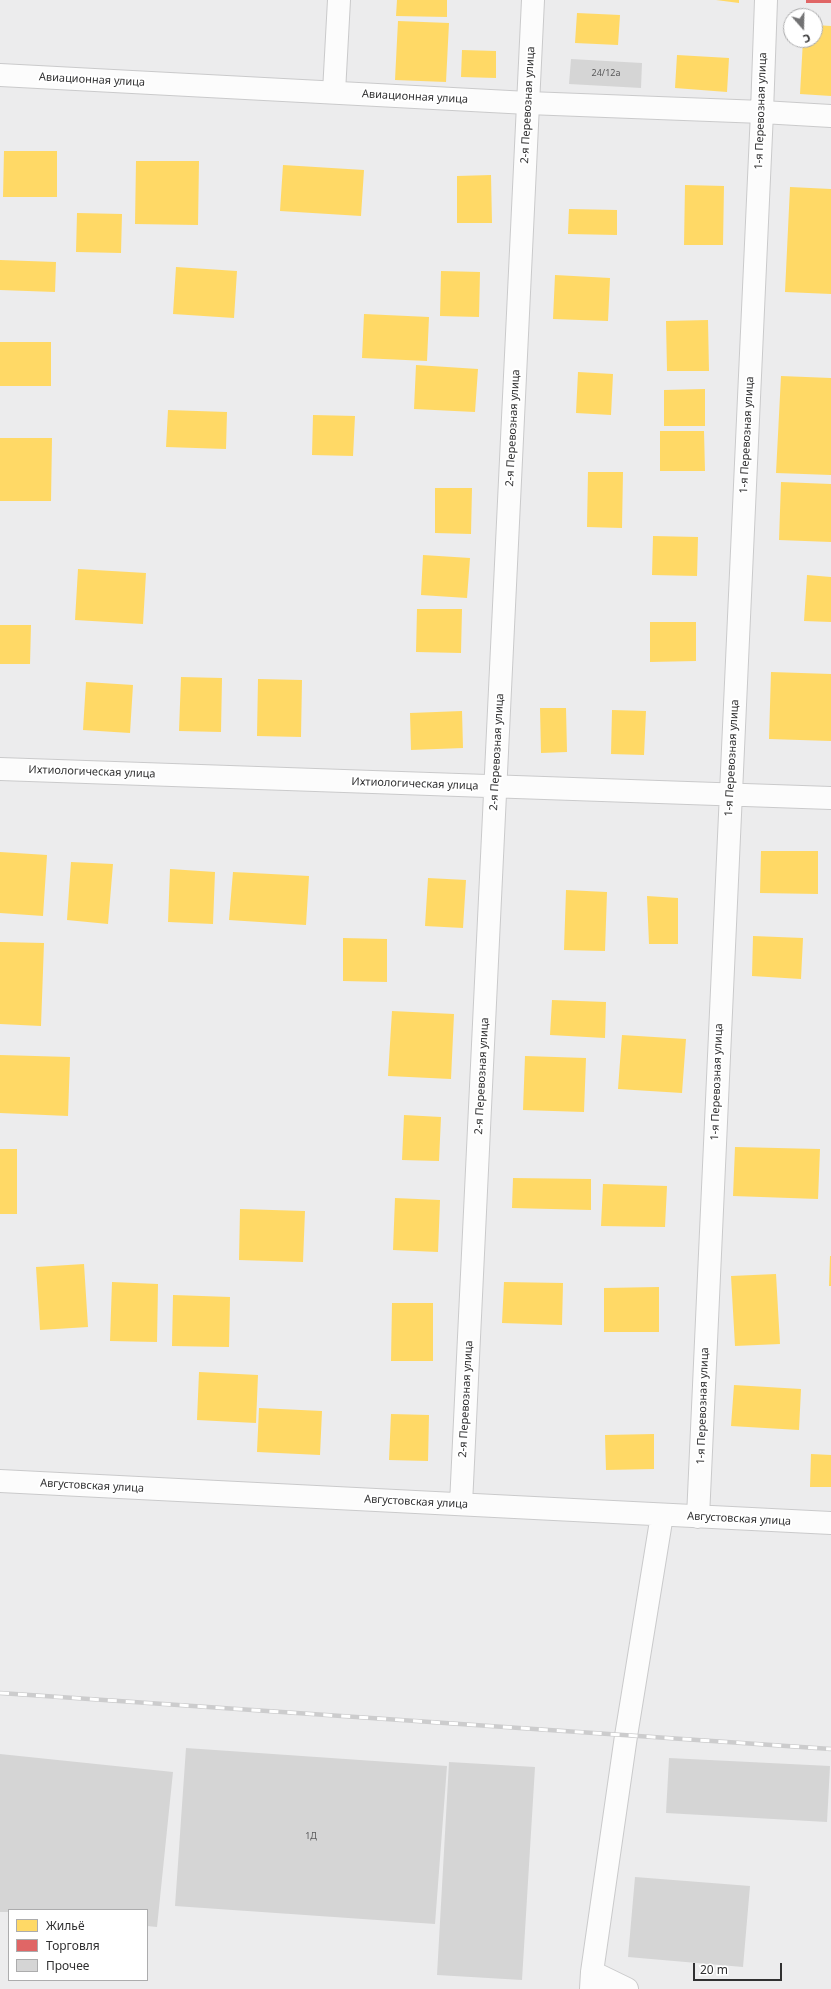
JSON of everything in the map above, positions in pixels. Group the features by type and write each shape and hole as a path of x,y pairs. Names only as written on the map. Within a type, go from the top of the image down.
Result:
{"street":[{"path":"334,92 338,0"},
{"name":"2-я Перевозная улица","path":"461,1504 533,0"},
{"name":"1-я Перевозная улица","path":"698,1517 766,0"},
{"name":"Авиационная улица","path":"0,75 528,103 831,116"},
{"name":"Ихтиологическая улица","path":"0,769 831,798"},
{"name":"Августовская улица","path":"0,1481 831,1523"},
{"path":"627,1989 591,1980 626,1736 662,1515"}],"building: Жильё":[{"path":"397,0 447,0 447,17 396,16"},
{"path":"716,0 739,0 739,3"},
{"path":"577,13 620,15 618,45 575,43"},
{"path":"398,21 449,23 446,82 395,80"},
{"path":"823,26 831,26 831,96 800,94 803,48 823,48"},
{"path":"462,50 496,51 496,78 461,77"},
{"path":"677,55 729,58 727,92 675,88"},
{"path":"4,151 57,151 57,197 3,197"},
{"path":"136,161 199,161 198,225 135,224"},
{"path":"283,165 364,170 361,216 280,211"},
{"path":"491,175 492,223 457,223 457,176"},
{"path":"685,185 724,186 723,245 684,245"},
{"path":"790,187 831,189 831,294 785,292"},
{"path":"569,209 617,210 617,235 568,234"},
{"path":"77,213 122,214 121,253 76,252"},
{"path":"0,260 56,262 55,292 0,290"},
{"path":"176,267 237,271 234,318 173,314"},
{"path":"441,271 480,272 479,317 440,316"},
{"path":"555,275 610,278 608,321 553,319"},
{"path":"364,314 429,317 427,361 362,358"},
{"path":"708,320 709,371 667,371 666,321"},
{"path":"0,342 51,342 51,386 0,386"},
{"path":"416,365 478,369 475,412 414,409"},
{"path":"578,372 613,374 611,415 576,413"},
{"path":"781,376 831,378 831,475 776,473"},
{"path":"705,389 705,426 664,426 664,390"},
{"path":"168,410 227,412 226,449 166,447"},
{"path":"313,415 355,416 353,456 312,455"},
{"path":"660,431 704,431 705,471 660,471"},
{"path":"0,438 52,438 51,501 0,501"},
{"path":"588,472 623,472 622,528 587,527"},
{"path":"781,482 831,484 831,542 779,540"},
{"path":"435,488 472,488 471,534 435,533"},
{"path":"653,536 698,537 697,576 652,575"},
{"path":"423,555 470,558 467,598 421,595"},
{"path":"78,569 146,573 143,624 75,620"},
{"path":"807,575 831,577 831,622 804,621"},
{"path":"417,609 462,609 461,653 416,652"},
{"path":"650,622 696,622 696,661 650,662"},
{"path":"0,625 31,625 30,664 0,664"},
{"path":"771,672 831,674 831,741 769,739"},
{"path":"181,677 222,678 221,732 179,731"},
{"path":"258,679 302,680 301,737 257,736"},
{"path":"86,682 133,685 130,733 83,730"},
{"path":"540,708 566,708 567,752 541,753"},
{"path":"612,710 646,711 644,755 611,754"},
{"path":"462,711 463,748 411,750 410,713"},
{"path":"761,851 818,851 818,894 760,893"},
{"path":"0,852 47,855 43,916 0,913"},
{"path":"71,862 113,864 108,924 67,920"},
{"path":"170,869 215,872 213,924 168,922"},
{"path":"233,872 309,876 306,925 229,920"},
{"path":"428,878 466,880 463,928 425,926"},
{"path":"566,890 607,892 605,951 564,950"},
{"path":"647,896 678,898 678,944 649,944"},
{"path":"753,936 803,938 801,979 752,976"},
{"path":"343,938 387,939 387,982 343,981"},
{"path":"0,942 44,943 41,1026 0,1024"},
{"path":"552,1000 606,1002 605,1038 550,1035"},
{"path":"392,1011 454,1014 451,1079 388,1076"},
{"path":"622,1035 686,1039 682,1093 618,1089"},
{"path":"0,1055 70,1057 68,1116 0,1113"},
{"path":"525,1056 586,1058 584,1112 523,1110"},
{"path":"404,1115 441,1117 439,1161 402,1160"},
{"path":"735,1147 820,1149 818,1199 733,1196"},
{"path":"0,1149 17,1149 17,1214 0,1214"},
{"path":"513,1178 591,1179 591,1210 512,1208"},
{"path":"603,1184 667,1186 665,1227 601,1226"},
{"path":"395,1198 440,1200 438,1252 393,1250"},
{"path":"240,1209 305,1211 303,1262 239,1260"},
{"path":"830,1256 831,1286 829,1286"},
{"path":"84,1264 88,1327 40,1330 36,1267"},
{"path":"776,1274 780,1344 735,1346 731,1276"},
{"path":"112,1282 158,1284 157,1342 110,1341"},
{"path":"504,1282 563,1283 562,1325 502,1323"},
{"path":"659,1287 659,1332 604,1332 604,1288"},
{"path":"173,1295 230,1297 229,1347 172,1346"},
{"path":"392,1303 433,1303 433,1361 391,1361"},
{"path":"199,1372 258,1375 256,1423 197,1420"},
{"path":"734,1385 801,1389 799,1430 731,1426"},
{"path":"259,1408 322,1411 320,1455 257,1452"},
{"path":"391,1414 429,1415 428,1461 389,1460"},
{"path":"654,1434 654,1469 606,1470 605,1435"},
{"path":"811,1454 831,1455 831,1487 810,1487"}],"building: Торговля":[{"path":"806,0 831,0 831,3 806,3"}],"building: Прочее":[{"path":"571,59 642,63 641,88 569,84"},
{"path":"186,1748 447,1766 435,1924 175,1906"},
{"path":"0,1754 173,1772 157,1927 148,1926 148,1909 8,1909 8,1912 0,1912"},
{"path":"669,1758 830,1766 827,1822 666,1813"},
{"path":"449,1762 535,1767 522,1980 437,1975"},
{"path":"635,1877 750,1886 743,1967 628,1957"}],"railway":[{"path":"0,1693 831,1749"}]}
